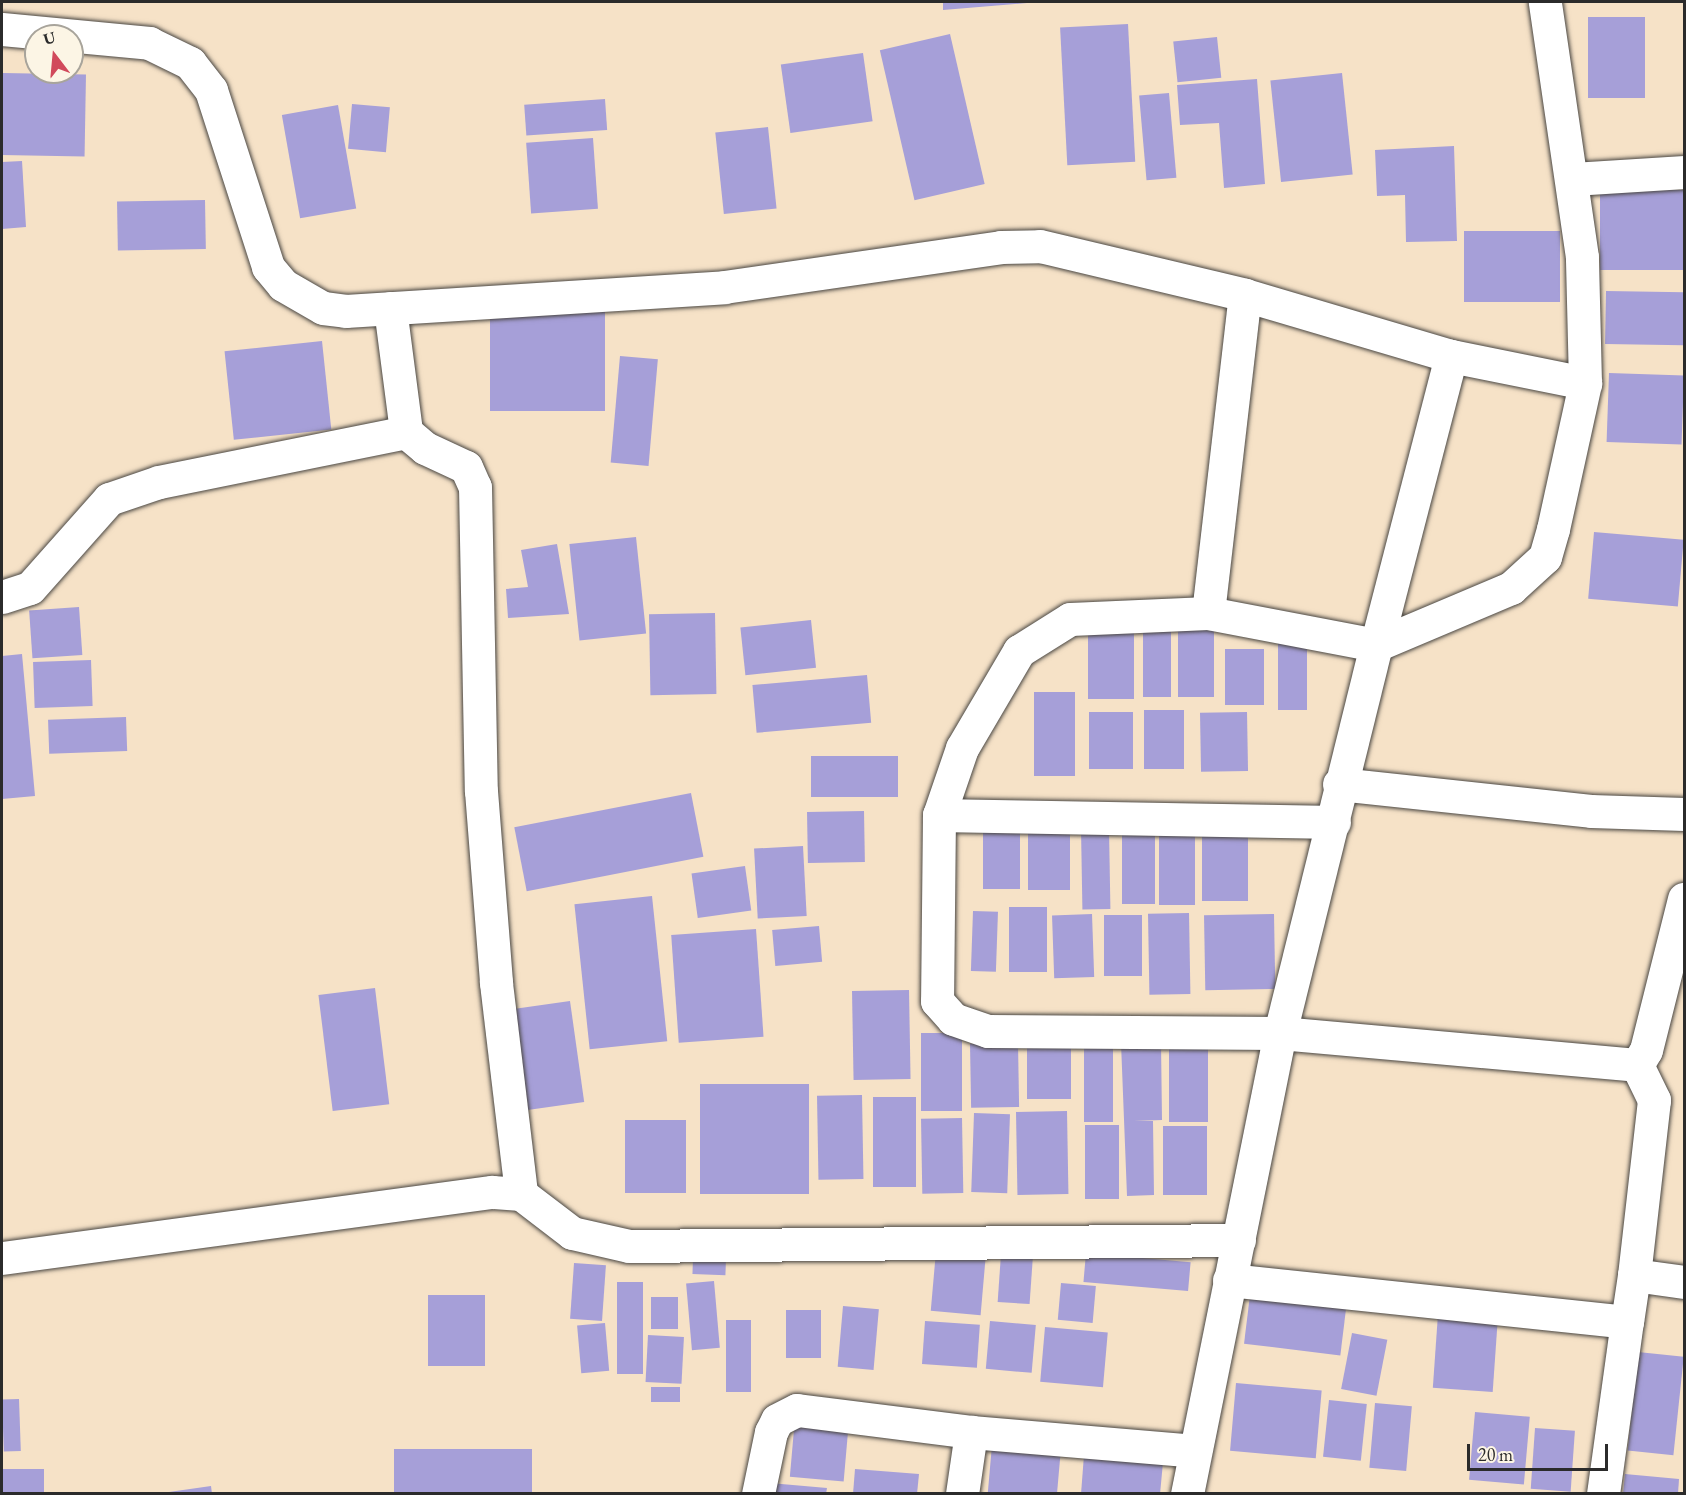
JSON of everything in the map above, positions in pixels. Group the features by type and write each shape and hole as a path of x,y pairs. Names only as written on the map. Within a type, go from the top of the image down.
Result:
{"street":[{"path":"1545,2 1582,257 1585,383 1553,529 1537,567 1488,602 1376,645 1208,613 1070,619 1033,639 1007,666 962,748 939,815 934,973 937,1001 953,1020 988,1031 1280,1033 1637,1065"},
{"path":"2,29 126,39 173,50 211,90 268,267 282,285 323,308 390,308 724,287 1001,247 1040,246 1245,295 1451,356 1585,383"},
{"path":"1572,179 1684,172"},
{"path":"1208,613 1245,295"},
{"path":"390,308 406,432 424,448 466,467 475,487 482,791 496,983 521,1194"},
{"path":"1187,1494 1280,1033 1334,822 1339,784 1451,356"},
{"path":"2,597 30,588 109,499 159,482 406,432"},
{"path":"1339,784 1591,810 1684,814"},
{"path":"939,815 1334,822"},
{"path":"1637,1065 1646,1050 1684,899"},
{"path":"1603,1494 1634,1275 1653,1100 1637,1065"},
{"path":"2,1258 492,1192 521,1194 572,1233 629,1246 1239,1240"},
{"path":"1634,1275 1684,1282"},
{"path":"1229,1280 1627,1322"},
{"path":"758,1494 771,1432 777,1419 797,1410 971,1432 1195,1451"},
{"path":"962,1494 971,1432"}],"building":[{"path":"943,2 1027,2 1027,3 943,10"},
{"path":"1588,17 1645,17 1645,98 1588,98"},
{"path":"1128,24 1135,162 1067,165 1060,28"},
{"path":"950,34 985,184 914,200 880,50"},
{"path":"1217,37 1221,78 1178,82 1173,42"},
{"path":"863,53 873,121 790,133 781,65"},
{"path":"3,73 24,73 24,84 84,84 84,74 86,74 85,156 2,155"},
{"path":"1342,73 1353,174 1281,182 1270,81"},
{"path":"1257,79 1265,184 1224,188 1219,123 1180,125 1177,85"},
{"path":"1169,93 1176,178 1147,180 1139,96"},
{"path":"605,99 607,130 526,136 524,105"},
{"path":"352,104 390,107 386,152 348,149"},
{"path":"338,105 356,208 300,218 282,115"},
{"path":"768,127 777,209 724,214 715,133"},
{"path":"593,138 598,209 531,214 526,143"},
{"path":"1454,146 1457,241 1406,242 1405,195 1377,196 1375,150"},
{"path":"22,161 26,227 2,229 2,162"},
{"path":"1600,190 1684,190 1684,270 1600,270"},
{"path":"205,200 206,249 118,251 117,202"},
{"path":"1464,231 1560,231 1560,302 1464,302"},
{"path":"1606,291 1684,292 1683,345 1605,344"},
{"path":"490,307 605,307 605,411 490,411"},
{"path":"322,341 331,430 234,440 225,351"},
{"path":"620,356 658,359 649,466 611,463"},
{"path":"1609,373 1684,376 1682,445 1607,442"},
{"path":"1594,532 1684,540 1678,607 1588,599"},
{"path":"636,537 646,633 580,640 569,544"},
{"path":"557,544 569,614 508,618 506,589 528,587 521,550"},
{"path":"79,607 82,655 32,658 29,610"},
{"path":"715,613 716,694 650,695 649,614"},
{"path":"811,620 816,668 745,675 740,627"},
{"path":"1143,622 1171,622 1171,697 1143,697"},
{"path":"1178,625 1214,625 1214,697 1178,697"},
{"path":"1088,630 1134,630 1134,699 1088,699"},
{"path":"1278,641 1307,641 1307,710 1278,710"},
{"path":"1225,649 1264,649 1264,705 1225,705"},
{"path":"22,654 35,796 2,799 2,656"},
{"path":"91,660 93,706 35,708 33,662"},
{"path":"867,675 871,723 757,733 752,685"},
{"path":"1034,692 1075,692 1075,776 1034,776"},
{"path":"1144,710 1184,710 1184,769 1144,769"},
{"path":"1089,712 1133,712 1133,769 1089,769"},
{"path":"1247,712 1248,771 1201,772 1200,713"},
{"path":"126,717 127,751 49,754 48,720"},
{"path":"811,756 898,756 898,797 811,797"},
{"path":"691,793 703,857 527,891 514,827"},
{"path":"864,811 865,862 808,863 807,812"},
{"path":"1122,827 1155,827 1155,904 1122,904"},
{"path":"1081,828 1109,828 1110,909 1082,909"},
{"path":"983,829 1020,829 1020,889 983,889"},
{"path":"1159,829 1195,829 1195,905 1159,905"},
{"path":"1028,831 1070,831 1070,890 1028,890"},
{"path":"1202,831 1248,831 1248,901 1202,901"},
{"path":"803,846 807,916 758,918 754,849"},
{"path":"745,866 751,911 698,918 692,874"},
{"path":"652,896 667,1041 590,1049 574,904"},
{"path":"1009,907 1047,907 1047,972 1009,972"},
{"path":"973,911 998,912 996,972 971,971"},
{"path":"1189,913 1190,994 1149,995 1148,914"},
{"path":"1092,914 1094,977 1054,978 1052,915"},
{"path":"1274,914 1275,989 1205,990 1204,915"},
{"path":"1104,915 1142,915 1142,976 1104,976"},
{"path":"819,926 822,962 775,966 772,930"},
{"path":"756,929 764,1037 679,1043 671,935"},
{"path":"375,988 389,1104 333,1111 318,995"},
{"path":"909,990 911,1079 854,1080 852,991"},
{"path":"570,1001 584,1102 528,1110 514,1009"},
{"path":"921,1033 962,1033 962,1111 921,1111"},
{"path":"1027,1039 1071,1039 1071,1099 1027,1099"},
{"path":"1161,1042 1162,1120 1134,1121 1153,1121 1154,1195 1127,1196 1121,1043"},
{"path":"1018,1043 1019,1107 971,1108 970,1044"},
{"path":"1084,1045 1113,1045 1113,1122 1084,1122"},
{"path":"1169,1045 1208,1045 1208,1122 1169,1122"},
{"path":"700,1084 809,1084 809,1194 700,1194"},
{"path":"862,1095 863,1179 818,1180 817,1096"},
{"path":"873,1097 916,1097 916,1187 873,1187"},
{"path":"1067,1111 1068,1194 1017,1195 1016,1112"},
{"path":"974,1113 1010,1114 1007,1193 971,1192"},
{"path":"962,1118 963,1193 922,1194 921,1119"},
{"path":"625,1120 686,1120 686,1193 625,1193"},
{"path":"1085,1125 1119,1125 1119,1199 1085,1199"},
{"path":"1163,1126 1207,1126 1207,1195 1163,1195"},
{"path":"936,1251 986,1255 981,1315 931,1311"},
{"path":"1086,1253 1191,1262 1188,1291 1083,1282"},
{"path":"1001,1254 1033,1256 1030,1304 998,1302"},
{"path":"693,1258 726,1259 725,1275 692,1274"},
{"path":"574,1263 606,1265 602,1321 570,1319"},
{"path":"714,1281 720,1348 692,1350 686,1283"},
{"path":"617,1282 643,1282 643,1374 617,1374"},
{"path":"1061,1283 1096,1286 1093,1323 1058,1320"},
{"path":"428,1295 485,1295 485,1366 428,1366"},
{"path":"1250,1295 1346,1307 1340,1355 1244,1344"},
{"path":"651,1297 678,1297 678,1329 651,1329"},
{"path":"843,1306 879,1309 874,1370 838,1367"},
{"path":"786,1310 821,1310 821,1358 786,1358"},
{"path":"1438,1314 1498,1318 1493,1392 1433,1388"},
{"path":"726,1320 751,1320 751,1392 726,1392"},
{"path":"925,1321 980,1325 977,1368 922,1364"},
{"path":"990,1321 1036,1325 1032,1373 986,1369"},
{"path":"605,1323 609,1371 581,1373 577,1325"},
{"path":"1045,1327 1108,1332 1103,1387 1040,1382"},
{"path":"1352,1333 1387,1340 1376,1396 1341,1389"},
{"path":"648,1335 684,1337 681,1384 646,1382"},
{"path":"1638,1352 1684,1357 1673,1455 1628,1450"},
{"path":"1236,1383 1322,1390 1316,1458 1230,1451"},
{"path":"651,1387 680,1387 680,1402 651,1402"},
{"path":"19,1399 21,1451 4,1452 2,1400"},
{"path":"1329,1400 1367,1404 1361,1461 1323,1457"},
{"path":"1375,1403 1412,1406 1406,1471 1369,1468"},
{"path":"1475,1412 1530,1417 1524,1485 1469,1480"},
{"path":"795,1418 849,1423 844,1481 790,1477"},
{"path":"1535,1428 1575,1431 1571,1492 1531,1489"},
{"path":"992,1445 1061,1451 1057,1494 988,1494"},
{"path":"394,1449 532,1449 532,1494 394,1494"},
{"path":"1084,1455 1163,1462 1160,1494 1081,1494"},
{"path":"2,1469 44,1469 44,1494 2,1494"},
{"path":"855,1469 919,1474 917,1494 853,1494"},
{"path":"1625,1474 1679,1479 1678,1494 1623,1494"},
{"path":"770,1483 827,1488 826,1494 769,1494"},
{"path":"211,1486 212,1494 169,1494 169,1492"}]}
